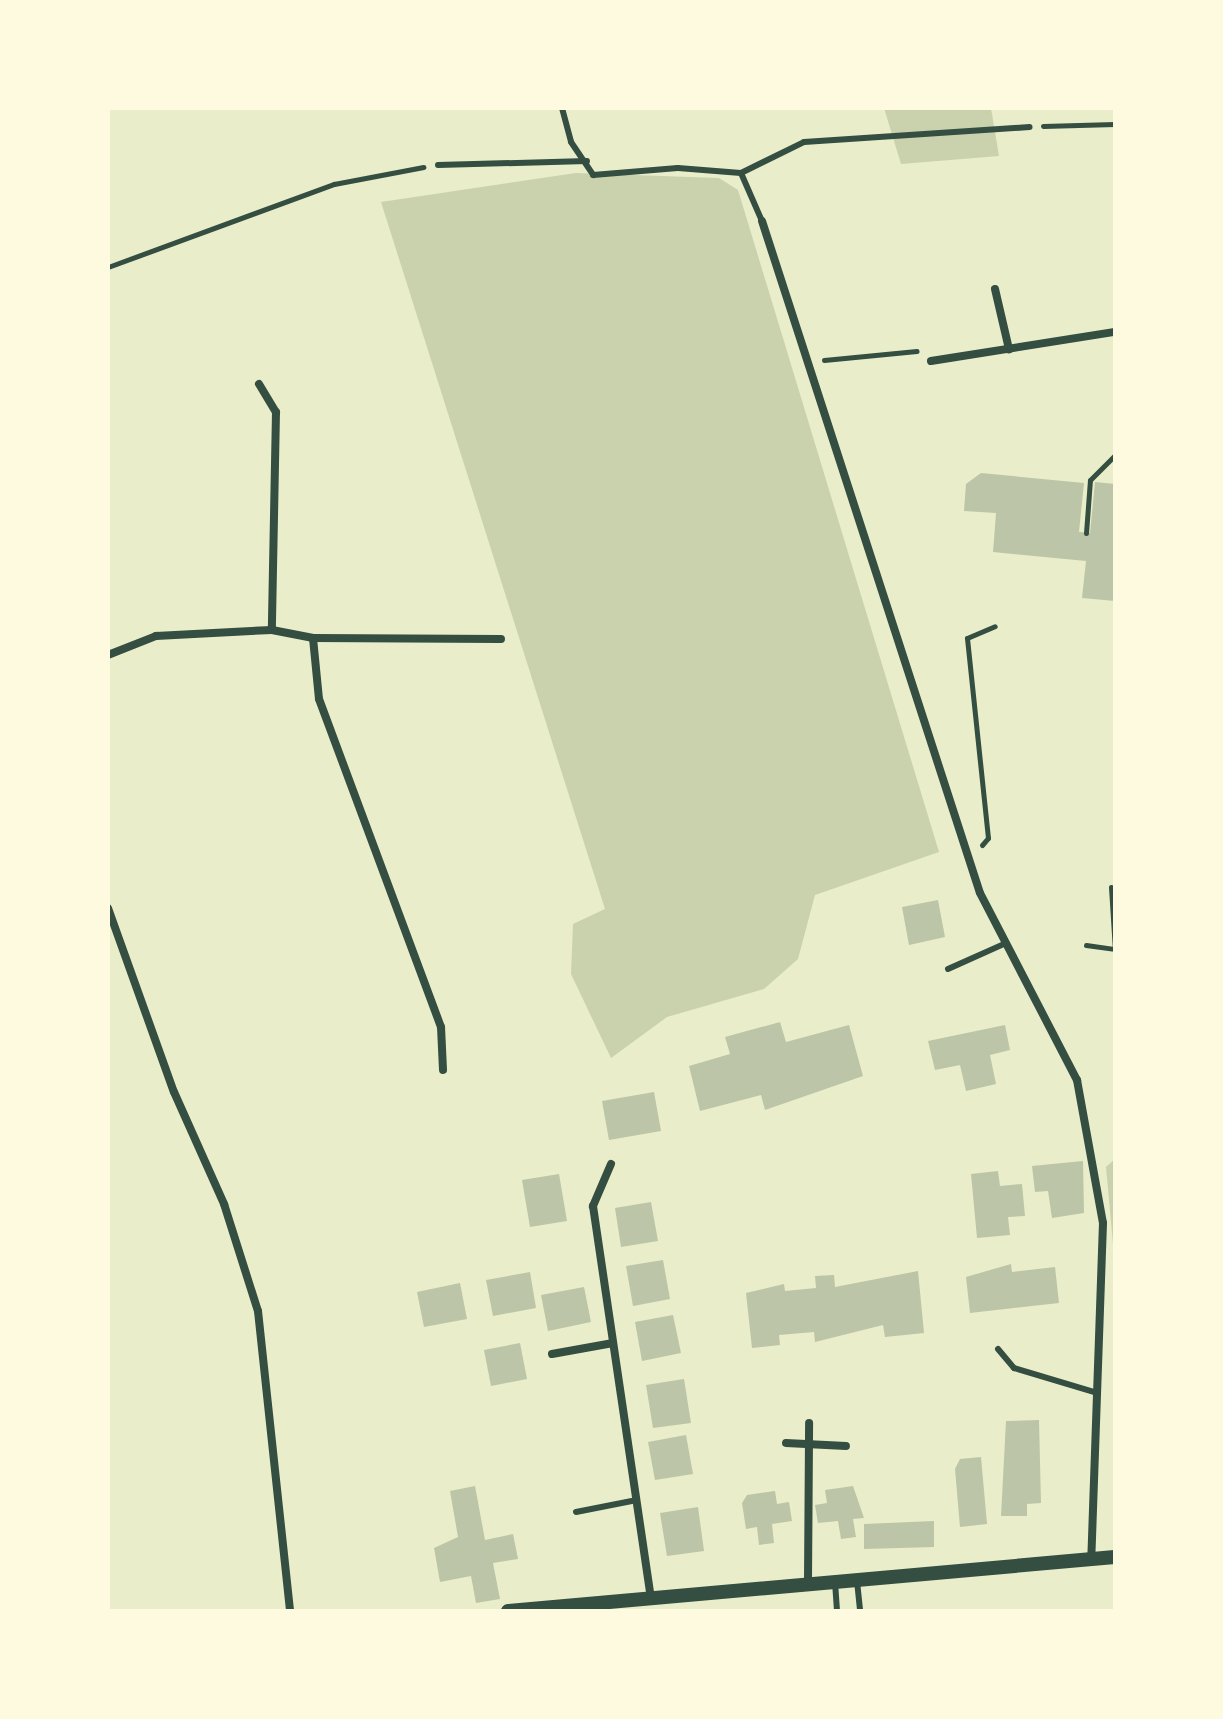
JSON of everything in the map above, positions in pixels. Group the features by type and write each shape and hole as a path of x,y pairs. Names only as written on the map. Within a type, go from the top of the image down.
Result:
{"street":[{"path":"762,221 970,863 1006,943 1077,1080 1103,1223 1094,1392 1091,1560"},
{"path":"995,289 1009,349"},
{"path":"931,361 1115,332"},
{"path":"259,384 276,412 272,630"},
{"path":"108,655 156,636 272,630 313,638 501,639"},
{"path":"313,638 319,699 441,1027 443,1070"},
{"path":"108,908 174,1092 224,1204 258,1311 290,1611"},
{"path":"611,1164 593,1206 650,1594"},
{"path":"552,1354 613,1343"},
{"path":"808,1581 809,1423"},
{"path":"786,1443 846,1446"},
{"path":"508,1611 650,1594 1115,1557"}],"lane":[{"path":"562,108 571,142 587,161 593,175 678,168 741,173 804,142 1030,127"},
{"path":"438,165 587,161"},
{"path":"741,173 762,221"},
{"path":"948,969 1006,943"},
{"path":"998,1349 1014,1368 1094,1392"},
{"path":"576,1512 637,1500"},
{"path":"857,1577 860,1611"},
{"path":"835,1579 837,1611"}],"path":[{"path":"1030,127 1115,124"},
{"path":"108,267 334,184 438,165"},
{"path":"807,362 915,350 931,361"},
{"path":"1086,533 1090,480 1115,455"},
{"path":"970,863 988,838 967,638 995,626"},
{"path":"1086,945 1114,949 1111,887"}],"green space":[{"path":"884,108 991,108 999,156 901,164"},
{"path":"576,173 719,178 738,190 939,852 815,895 798,959 764,989 667,1017 611,1058 571,974 573,924 605,909 381,202"},
{"path":"1115,1159 1115,1266 1106,1167"}],"building":[{"path":"981,473 1084,483 1079,532 1090,533 1095,482 1115,484 1115,601 1082,598 1086,561 993,552 996,513 964,511 966,484"},
{"path":"938,900 945,937 909,945 902,907"},
{"path":"780,1022 786,1042 849,1025 863,1076 765,1110 761,1095 700,1111 689,1066 730,1054 725,1037"},
{"path":"1005,1025 1010,1050 990,1055 996,1084 966,1091 960,1065 935,1070 928,1041"},
{"path":"654,1092 661,1131 609,1140 602,1101"},
{"path":"1083,1161 1084,1213 1052,1218 1048,1191 1035,1192 1032,1166"},
{"path":"998,1171 1000,1186 1022,1184 1025,1216 1008,1217 1010,1235 977,1238 971,1174"},
{"path":"559,1174 567,1221 530,1227 522,1180"},
{"path":"651,1202 658,1241 621,1247 615,1208"},
{"path":"663,1260 670,1299 633,1306 626,1266"},
{"path":"1011,1264 1012,1272 1055,1267 1059,1303 970,1313 966,1277"},
{"path":"918,1271 924,1333 885,1337 883,1325 815,1342 814,1332 779,1335 780,1345 752,1348 746,1293 784,1284 785,1291 816,1288 815,1276 834,1275 835,1287"},
{"path":"530,1272 536,1308 493,1316 486,1280"},
{"path":"460,1283 467,1319 424,1327 417,1292"},
{"path":"584,1287 591,1322 548,1331 541,1295"},
{"path":"673,1315 681,1353 642,1361 635,1322"},
{"path":"520,1343 527,1379 491,1386 484,1350"},
{"path":"684,1379 691,1423 653,1428 646,1385"},
{"path":"1039,1420 1041,1503 1027,1504 1027,1516 1001,1516 1006,1421"},
{"path":"686,1435 693,1474 655,1480 648,1442"},
{"path":"981,1457 987,1524 960,1527 955,1469 960,1459"},
{"path":"475,1486 485,1540 513,1534 518,1559 493,1563 500,1599 476,1603 471,1576 440,1582 434,1548 458,1537 450,1491"},
{"path":"853,1486 864,1518 853,1519 856,1537 841,1539 838,1521 818,1523 815,1505 827,1503 825,1490"},
{"path":"775,1491 777,1504 789,1502 792,1521 772,1524 774,1543 759,1545 757,1527 746,1529 742,1503 747,1495"},
{"path":"698,1507 704,1551 667,1556 660,1513"},
{"path":"934,1521 934,1547 864,1549 864,1524"}]}
